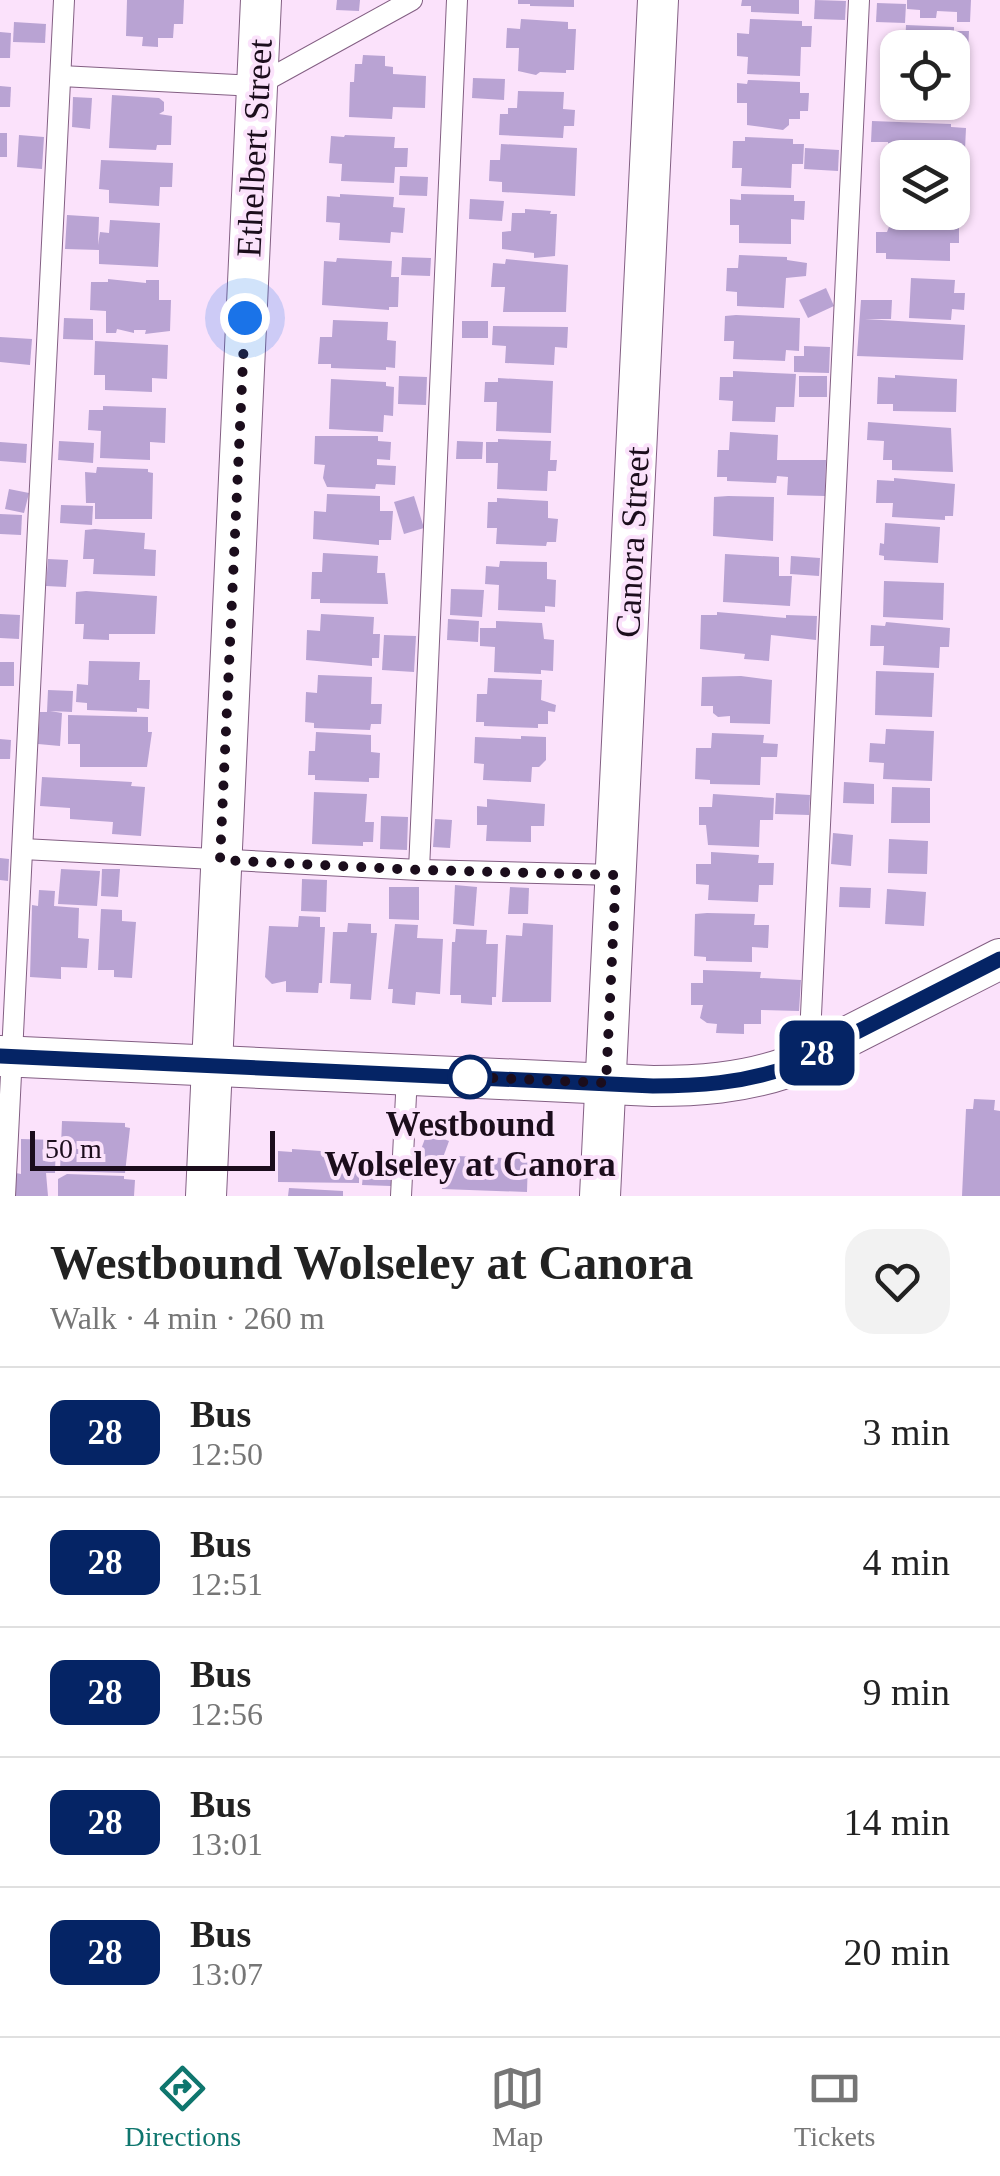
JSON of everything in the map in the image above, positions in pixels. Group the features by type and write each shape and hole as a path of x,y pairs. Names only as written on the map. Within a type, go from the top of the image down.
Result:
{"street":[{"name":"Ethelbert Street","path":"206,1196 261,0"},
{"name":"Canora Street","path":"600,1196 658,0"},
{"path":"5,1056 606,1083 734,1083 809,1057 1000,959"}],"lane":[{"path":"5,1196 5,1056 23,849 64,0"},
{"path":"61,76 256,86 412,0"},
{"path":"419,870 457,0"},
{"path":"809,1057 859,0"},
{"path":"23,849 419,870 616,875"},
{"path":"401,1196 408,1074"}],"building":[{"path":"127,0 184,0 183,24 174,24 173,38 158,38 158,47 142,46 143,37 126,36"},
{"path":"337,0 360,0 359,11 336,10"},
{"path":"518,0 574,0 574,7 530,6 518,4"},
{"path":"742,0 799,0 799,14 751,12 751,6 741,6"},
{"path":"815,0 846,1 845,20 814,19"},
{"path":"907,0 971,0 970,22 957,22 957,12 937,11 936,18 920,18 920,10 907,9"},
{"path":"877,3 906,4 905,23 876,22"},
{"path":"521,19 568,22 568,29 576,29 574,70 536,75 518,71 519,48 506,48 507,28 520,29"},
{"path":"750,19 802,21 802,26 812,26 811,47 801,47 800,76 747,74 748,57 737,56 737,33 749,34"},
{"path":"14,22 46,24 45,43 13,42"},
{"path":"906,25 954,27 954,30 906,30"},
{"path":"0,32 11,33 10,58 0,58"},
{"path":"363,55 385,56 385,66 393,67 393,74 426,76 425,108 393,107 392,119 349,117 350,82 354,82 355,64 362,64"},
{"path":"473,78 505,79 504,100 472,98"},
{"path":"748,80 800,82 800,93 809,93 808,111 800,111 800,119 789,119 783,130 747,125 747,103 737,103 737,83 747,84"},
{"path":"0,86 11,87 10,107 0,107"},
{"path":"518,91 564,92 563,109 575,110 574,126 564,126 563,138 499,135 500,114 517,108"},
{"path":"112,95 159,98 164,102 164,111 159,114 172,116 171,145 157,145 156,150 109,148"},
{"path":"73,97 92,98 90,129 72,127"},
{"path":"872,121 966,128 965,140 871,142"},
{"path":"0,133 7,133 7,157 0,157"},
{"path":"19,135 44,137 42,169 17,167"},
{"path":"331,136 395,137 394,148 408,148 407,167 395,167 394,183 341,181 342,164 329,163"},
{"path":"745,137 793,139 793,144 804,144 803,164 792,164 791,188 741,186 742,168 732,168 733,141 745,141"},
{"path":"501,144 577,148 575,196 502,192 502,182 489,181 490,160 500,160"},
{"path":"805,148 839,150 838,171 804,169"},
{"path":"101,160 173,163 172,187 160,187 159,206 109,203 109,190 99,189"},
{"path":"400,176 428,177 427,196 399,195"},
{"path":"741,194 794,195 794,201 805,201 804,220 791,219 791,244 739,243 739,225 730,225 730,199 741,200"},
{"path":"327,196 394,197 393,207 405,208 403,233 391,232 390,243 339,240 340,223 326,222"},
{"path":"470,199 504,201 502,221 469,219"},
{"path":"525,209 557,214 555,256 534,258 534,253 502,249 502,232 511,231 512,213 525,213"},
{"path":"67,215 99,217 98,245 100,232 109,233 110,220 160,223 158,267 99,264 99,250 65,249"},
{"path":"959,230 959,243 950,243 950,261 886,259 886,253 876,253 876,232"},
{"path":"739,255 787,257 807,263 806,276 786,278 784,308 737,306 737,292 726,291 727,268 738,268"},
{"path":"402,257 431,258 430,276 401,275"},
{"path":"337,258 392,261 391,277 399,277 398,307 389,310 322,305 324,261 336,262"},
{"path":"506,259 568,265 566,312 503,312 505,287 491,287 493,263 505,264"},
{"path":"911,278 955,280 954,293 965,293 964,310 952,309 951,320 909,318"},
{"path":"108,279 146,283 159,280 159,300 171,300 170,331 145,334 146,330 134,333 117,329 116,333 106,333 106,311 90,310 91,282"},
{"path":"826,288 834,306 808,318 799,300"},
{"path":"861,300 892,300 891,319 865,319 965,325 963,360 857,356"},
{"path":"725,316 800,318 799,351 786,350 785,361 733,359 734,341 724,341"},
{"path":"64,318 93,319 93,340 63,339"},
{"path":"333,320 388,322 387,340 396,341 395,368 331,368 331,364 318,364 320,337 332,337"},
{"path":"462,321 488,321 488,338 462,338"},
{"path":"493,326 568,327 567,348 555,347 554,365 505,363 506,346 492,345"},
{"path":"0,337 32,339 30,365 0,362"},
{"path":"95,341 168,345 167,379 152,378 152,392 105,390 105,375 94,375"},
{"path":"804,346 830,347 829,373 794,372 794,356 804,356"},
{"path":"733,371 796,374 794,407 776,407 775,422 732,421 733,401 719,400 720,377 733,377"},
{"path":"399,376 427,377 426,405 398,404"},
{"path":"799,376 827,376 827,397 799,397"},
{"path":"878,377 957,379 956,412 893,411 893,404 877,404"},
{"path":"498,378 553,381 551,433 496,431 497,402 484,402 485,382 498,382"},
{"path":"331,379 386,382 386,386 394,387 393,416 384,415 383,432 329,429"},
{"path":"103,406 166,408 165,443 150,442 150,460 100,458 101,431 88,430 89,410 103,410"},
{"path":"868,422 951,428 953,472 892,470 892,460 883,460 884,441 867,440"},
{"path":"730,432 778,435 777,460 826,460 825,496 787,495 788,477 777,476 776,483 717,477 718,450 729,450"},
{"path":"315,436 378,436 378,441 391,442 390,460 377,459 377,465 396,466 395,485 376,484 375,489 327,487 323,478 325,465 314,464"},
{"path":"59,441 94,443 93,463 58,460"},
{"path":"457,441 483,442 482,459 456,459"},
{"path":"551,441 550,460 557,460 556,471 548,471 547,491 497,489 498,463 486,463 486,442"},
{"path":"0,442 27,444 26,463 0,461"},
{"path":"97,467 148,469 153,473 152,519 95,519 95,503 86,503 85,472 96,473"},
{"path":"877,480 955,484 953,516 945,516 945,520 892,517 893,503 876,503"},
{"path":"9,489 29,493 24,513 5,509"},
{"path":"327,494 380,496 380,511 393,511 391,540 379,540 379,545 313,539 314,511 326,512"},
{"path":"414,496 424,528 404,534 394,502"},
{"path":"714,497 774,497 773,541 713,536"},
{"path":"497,498 548,501 548,518 558,519 556,542 547,542 546,546 496,544 497,528 487,528 488,502 497,502"},
{"path":"61,505 93,506 92,525 60,523"},
{"path":"0,514 22,515 21,535 0,534"},
{"path":"885,523 940,527 938,563 884,560 879,555"},
{"path":"85,530 145,533 144,549 156,550 155,576 93,574 94,559 83,559"},
{"path":"323,553 378,556 377,573 385,573 388,604 320,603 320,599 311,599 312,572 322,572"},
{"path":"725,554 779,557 779,576 792,576 790,606 723,602"},
{"path":"791,556 820,558 819,576 790,574"},
{"path":"48,559 68,560 66,587 46,586"},
{"path":"500,561 547,562 547,579 556,580 555,607 545,606 545,612 498,610 499,585 485,584 486,566 499,567"},
{"path":"884,581 944,583 943,620 883,617"},
{"path":"451,589 484,590 482,617 450,615"},
{"path":"76,592 157,596 155,634 109,634 109,640 83,639 84,624 75,624"},
{"path":"717,612 786,618 817,616 816,640 771,635 769,661 700,649 701,615"},
{"path":"0,614 20,615 19,639 0,638"},
{"path":"321,614 374,617 373,634 380,634 379,658 372,658 372,666 306,660 307,630 320,631"},
{"path":"448,619 479,621 478,642 447,640"},
{"path":"496,621 542,623 544,639 554,640 553,671 494,672 495,647 480,646 480,628 496,628"},
{"path":"886,622 950,628 949,647 940,647 939,668 883,665 884,646 870,646 871,625 885,626"},
{"path":"384,635 416,636 414,672 382,670"},
{"path":"89,661 140,662 139,680 150,680 149,709 87,710 87,703 76,702 77,684 88,685"},
{"path":"0,662 14,662 14,686 0,686"},
{"path":"876,671 934,673 932,717 875,715"},
{"path":"318,675 372,677 371,704 382,704 381,724 371,724 370,730 314,728 314,723 305,722 306,692 317,693"},
{"path":"702,677 772,680 770,724 730,723 730,716 718,717 713,713 713,706 701,706"},
{"path":"488,678 542,680 541,700 556,705 555,712 548,711 548,724 538,724 538,728 484,726 484,722 476,722 477,694 487,694"},
{"path":"48,690 73,691 72,712 50,711 62,713 60,746 38,744 40,712 47,712"},
{"path":"68,715 148,717 148,732 152,732 147,767 80,767 80,744 68,744"},
{"path":"886,729 934,731 932,781 883,779 884,763 869,762 870,743 885,744"},
{"path":"316,732 371,735 371,752 380,753 379,778 369,778 369,782 315,780 315,775 308,775 309,751 315,751"},
{"path":"712,733 764,735 763,743 778,744 777,757 761,757 760,785 710,784 710,780 695,779 696,748 711,748"},
{"path":"475,737 546,737 546,760 539,767 532,767 531,782 483,780 484,764 474,763"},
{"path":"0,739 11,740 10,759 0,759"},
{"path":"42,777 132,782 131,786 145,787 141,836 112,834 113,822 70,819 70,808 40,806"},
{"path":"844,782 874,784 874,804 843,803"},
{"path":"892,787 930,788 930,823 891,823"},
{"path":"314,792 367,794 365,822 374,822 373,842 363,842 363,846 312,844"},
{"path":"776,793 810,795 809,815 775,814"},
{"path":"713,794 774,798 773,820 760,820 759,847 708,845 706,825 699,825 699,807 712,807"},
{"path":"487,799 545,804 544,826 531,826 531,842 486,841 487,825 477,825 477,806 487,807"},
{"path":"381,816 408,817 407,850 380,849"},
{"path":"435,819 452,820 450,848 433,847"},
{"path":"833,833 853,835 851,866 831,864"},
{"path":"889,839 928,841 927,874 888,873"},
{"path":"711,852 759,855 758,863 774,863 773,885 759,885 758,902 708,900 709,885 696,884 696,864 711,864"},
{"path":"0,858 9,859 8,881 0,880"},
{"path":"61,869 100,871 97,906 58,904"},
{"path":"102,869 120,869 118,897 101,896"},
{"path":"302,879 327,880 326,912 301,911"},
{"path":"455,885 477,887 474,926 453,924"},
{"path":"389,887 419,887 419,920 389,919"},
{"path":"510,887 529,888 528,914 508,914"},
{"path":"840,887 871,888 870,908 839,907"},
{"path":"887,889 926,892 924,926 885,924"},
{"path":"39,890 55,891 54,906 79,908 78,938 89,939 87,968 61,967 61,979 30,977 32,905 38,906"},
{"path":"101,909 122,910 122,921 136,922 132,978 114,977 114,970 98,970"},
{"path":"695,914 755,914 754,925 769,925 768,948 752,947 752,962 706,961 706,957 694,956"},
{"path":"299,916 320,917 320,927 325,927 318,993 286,992 286,981 272,984 265,977 269,926 298,927"},
{"path":"348,923 371,924 371,933 377,933 371,1000 350,999 351,984 330,983 333,932 347,932"},
{"path":"523,923 553,925 551,1002 502,1002 506,935 522,936"},
{"path":"395,924 418,925 417,938 443,939 440,994 416,992 415,1005 392,1003 393,989 388,989"},
{"path":"456,929 487,930 486,944 498,944 496,997 492,997 492,1005 461,1003 461,995 450,995"},
{"path":"703,970 761,972 760,978 801,980 799,1011 761,1010 761,1024 744,1024 744,1034 716,1033 717,1024 700,1018 703,1005 691,1005 691,983 703,983"},
{"path":"974,1099 995,1100 994,1110 1000,1111 1000,1196 962,1196 966,1109 973,1109"},
{"path":"62,1121 125,1123 130,1128 125,1173 60,1171"},
{"path":"427,1133 449,1141 437,1174 415,1166"},
{"path":"21,1139 56,1140 55,1173 46,1173 48,1196 15,1196 16,1173 21,1174"},
{"path":"278,1151 349,1153 349,1160 359,1160 359,1183 278,1182"},
{"path":"457,1156 528,1159 527,1192 442,1189 444,1162"},
{"path":"364,1164 392,1166 391,1186 362,1185"},
{"path":"67,1174 124,1176 135,1180 134,1196 58,1196 58,1179"},
{"path":"289,1188 343,1191 343,1196 288,1196"}],"bus line":[{"name":"28","path":"0,1056 653,1086 714,1085 786,1068 1000,959"}],"place":[{"name":"Westbound Wolseley at Canora","path":"470,1077"}],"route":[{"path":"245,318 220,860 616,875 606,1083 470,1077"}]}
